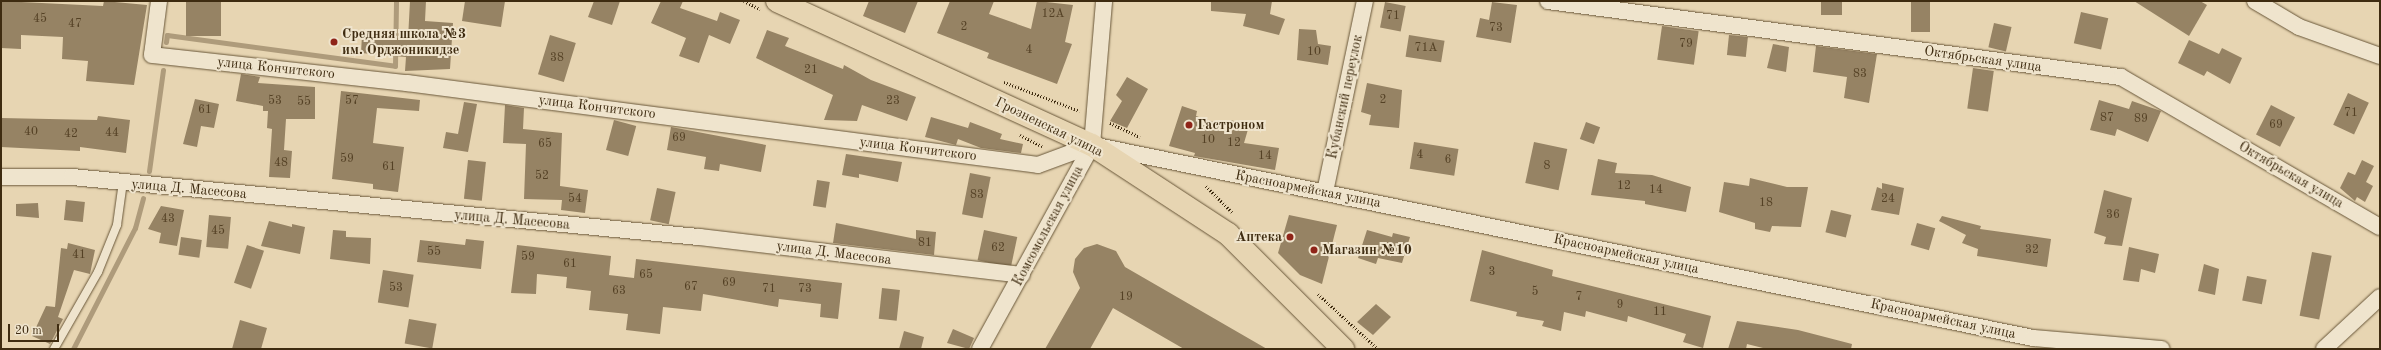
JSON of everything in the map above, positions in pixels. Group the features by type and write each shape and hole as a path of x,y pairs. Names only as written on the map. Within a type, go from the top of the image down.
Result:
{"main road":[{"name":"Грозненская улица","path":"777,1 1092,145 1228,234 1343,349"}],"street":[{"name":"улица Кончитского","path":"159,1 152,55 407,83 1038,165 1092,145"},
{"name":"Комсомольская улица","path":"980,349 1022,275 1092,145 1104,1"},
{"name":"Кубанский переулок","path":"1325,192 1365,1"},
{"name":"Октябрьская улица","path":"1548,1 2121,77 2380,227"},
{"path":"2254,1 2299,27 2380,56"},
{"name":"Красноармейская улица","path":"1092,145 1325,192 2032,343 2162,349"},
{"name":"улица Д. Масесова","path":"1,177 72,177 699,237 1022,275"},
{"path":"2324,349 2380,297"}],"lane":[{"path":"54,349 98,272 117,225 123,182"}],"building":[{"path":"1,1 103,6 104,1 147,5 134,85 86,81 88,61 62,59 63,37 21,35 21,49 1,48"},
{"path":"186,1 221,1 221,36 186,36"},
{"path":"410,1 426,1 425,21 453,23 450,69 405,71 406,57 361,53 362,35 408,39"},
{"path":"465,1 505,1 501,27 462,21"},
{"path":"594,1 620,1 612,25 588,17"},
{"path":"661,1 683,1 680,8 717,21 720,12 740,20 730,44 709,35 699,63 679,56 686,38 651,23"},
{"path":"869,1 918,1 905,33 863,16"},
{"path":"950,1 994,1 989,14 1031,29 1037,1 1073,5 1065,42 1072,44 1057,84 987,58 989,53 937,33"},
{"path":"1211,1 1272,1 1270,14 1285,19 1279,35 1243,26 1246,14 1211,11"},
{"path":"1821,1 1842,1 1842,15 1821,15"},
{"path":"1911,1 1930,1 1930,32 1911,32"},
{"path":"2134,1 2200,1 2207,5 2189,36"},
{"path":"1385,2 1406,6 1401,32 1380,28"},
{"path":"1492,2 1517,5 1511,43 1476,37 1480,18 1489,20"},
{"path":"2081,12 2108,18 2101,49 2074,43"},
{"path":"1994,23 2012,27 2006,51 1988,47"},
{"path":"1662,26 1699,31 1694,65 1657,60"},
{"path":"1299,29 1316,30 1318,44 1331,46 1328,65 1297,60"},
{"path":"767,30 789,38 785,46 843,69 844,65 871,80 916,97 907,121 862,105 857,121 824,120 833,95 756,58"},
{"path":"550,35 576,43 564,82 538,74"},
{"path":"1409,35 1445,41 1441,62 1406,57"},
{"path":"1729,35 1748,37 1746,57 1727,55"},
{"path":"2189,40 2219,54 2222,48 2242,58 2230,84 2207,71 2204,76 2178,63"},
{"path":"1773,44 1789,47 1786,72 1767,68"},
{"path":"1816,46 1877,54 1869,103 1844,98 1847,77 1813,72"},
{"path":"1973,68 1994,71 1988,112 1967,109"},
{"path":"241,74 260,77 258,83 315,87 315,119 286,119 284,150 292,151 290,178 269,177 272,129 267,128 268,111 263,111 263,106 236,101"},
{"path":"1127,77 1148,89 1127,128 1110,121 1122,101 1116,95"},
{"path":"1367,83 1402,90 1399,128 1369,125 1371,115 1361,112"},
{"path":"341,91 420,100 419,111 377,108 373,143 404,147 398,192 373,189 373,184 332,179"},
{"path":"2348,93 2369,103 2354,134 2333,125"},
{"path":"195,99 219,104 214,128 201,126 197,147 183,144"},
{"path":"2099,100 2129,109 2132,101 2161,111 2148,142 2117,129 2115,136 2090,130"},
{"path":"464,102 477,104 468,152 443,148 446,132 458,134"},
{"path":"505,105 524,108 523,129 562,133 560,186 588,190 585,213 561,210 562,200 524,199 526,144 503,143"},
{"path":"2271,105 2295,117 2280,147 2256,134"},
{"path":"1182,106 1197,111 1196,116 1229,127 1231,120 1249,126 1244,143 1279,148 1275,170 1194,156 1195,153 1169,146"},
{"path":"98,116 130,120 126,153 80,147 80,151 1,147 1,118 97,120"},
{"path":"931,117 968,128 970,122 1002,134 1000,139 1023,144 1021,153 981,148 958,139 956,145 925,137"},
{"path":"614,120 636,126 628,156 606,150"},
{"path":"1586,122 1600,127 1594,144 1580,139"},
{"path":"671,127 766,145 761,172 720,164 719,171 704,169 706,157 667,150"},
{"path":"1414,142 1458,149 1454,176 1410,169"},
{"path":"1534,142 1567,149 1559,190 1525,183"},
{"path":"846,154 902,162 898,182 859,174 859,178 842,175"},
{"path":"1598,159 1617,163 1615,173 1652,175 1691,187 1686,212 1645,204 1645,201 1591,195"},
{"path":"468,160 486,162 482,201 464,199"},
{"path":"2362,160 2374,166 2366,182 2373,186 2365,202 2357,197 2355,201 2340,188 2348,172 2355,175"},
{"path":"970,173 991,177 983,218 962,214"},
{"path":"1750,178 1787,187 1808,187 1801,227 1772,226 1770,232 1755,229 1755,223 1719,212 1724,182 1749,186"},
{"path":"817,180 830,182 826,208 813,206"},
{"path":"1882,183 1904,188 1899,215 1871,210 1877,187 1882,189"},
{"path":"657,188 676,192 669,224 650,220"},
{"path":"2104,190 2132,198 2122,246 2104,244 2106,237 2094,233"},
{"path":"66,200 85,202 83,222 64,220"},
{"path":"38,203 39,218 16,216 16,204"},
{"path":"161,206 184,210 177,246 159,243 161,233 148,229"},
{"path":"1831,210 1851,215 1846,237 1825,232"},
{"path":"209,215 231,217 228,249 206,247"},
{"path":"1289,215 1337,225 1322,284 1300,275 1278,253"},
{"path":"1942,216 1981,226 1980,229 2051,239 2047,267 1977,256 1978,249 1962,243 1966,235 1939,221"},
{"path":"269,221 292,227 292,224 305,227 300,254 261,246"},
{"path":"836,223 916,239 916,230 936,232 934,255 833,243"},
{"path":"1917,223 1935,228 1929,250 1911,245"},
{"path":"333,230 346,231 346,237 371,238 370,264 330,259"},
{"path":"984,230 1017,237 1011,267 978,260"},
{"path":"1367,230 1392,237 1393,233 1410,237 1402,263 1378,258 1376,264 1358,258"},
{"path":"181,237 202,240 199,258 178,255"},
{"path":"466,239 484,241 481,269 417,262 420,240 465,245"},
{"path":"68,243 95,250 90,274 74,270 58,317 63,319 50,344 32,336 46,306 55,307 61,248 67,249"},
{"path":"1097,244 1116,251 1125,267 1267,349 1184,349 1113,308 1090,349 1045,349 1080,288 1073,272 1075,259 1084,248"},
{"path":"247,245 264,251 251,289 234,283"},
{"path":"517,245 611,256 609,275 634,278 636,259 842,283 838,319 820,317 821,304 779,299 778,307 703,294 701,311 663,307 660,334 626,330 628,314 589,310 591,291 566,288 567,277 537,274 536,294 511,293"},
{"path":"2129,247 2159,254 2155,273 2141,269 2139,282 2123,280"},
{"path":"1482,250 1553,270 1552,276 1711,316 1703,348 1683,342 1686,334 1628,316 1627,322 1586,311 1585,317 1564,312 1561,331 1542,326 1544,321 1516,316 1517,312 1470,301"},
{"path":"2312,252 2332,256 2319,320 2300,316"},
{"path":"2204,264 2219,269 2215,295 2198,291"},
{"path":"383,270 414,275 408,307 378,303"},
{"path":"2247,276 2267,280 2262,304 2242,301"},
{"path":"882,288 900,290 897,321 879,319"},
{"path":"1376,304 1391,317 1373,335 1357,322"},
{"path":"409,319 437,324 432,348 405,344"},
{"path":"240,320 267,328 261,349 232,349"},
{"path":"1737,321 1798,330 1852,344 1851,349 1767,349 1747,344 1746,349 1728,349"},
{"path":"953,329 974,338 969,349 947,343"},
{"path":"904,331 924,337 921,349 899,349"}],"waterway":[{"path":"166,42 167,35 395,66 396,1"},
{"path":"149,171 163,70"},
{"path":"73,349 135,228 143,198"}],"place":[{"name":"Средняя школа №3 им. Орджоникидзе","path":"334,42"},
{"name":"Гастроном","path":"1189,125"},
{"name":"Аптека","path":"1290,237"},
{"name":"Магазин №10","path":"1314,250"}]}
